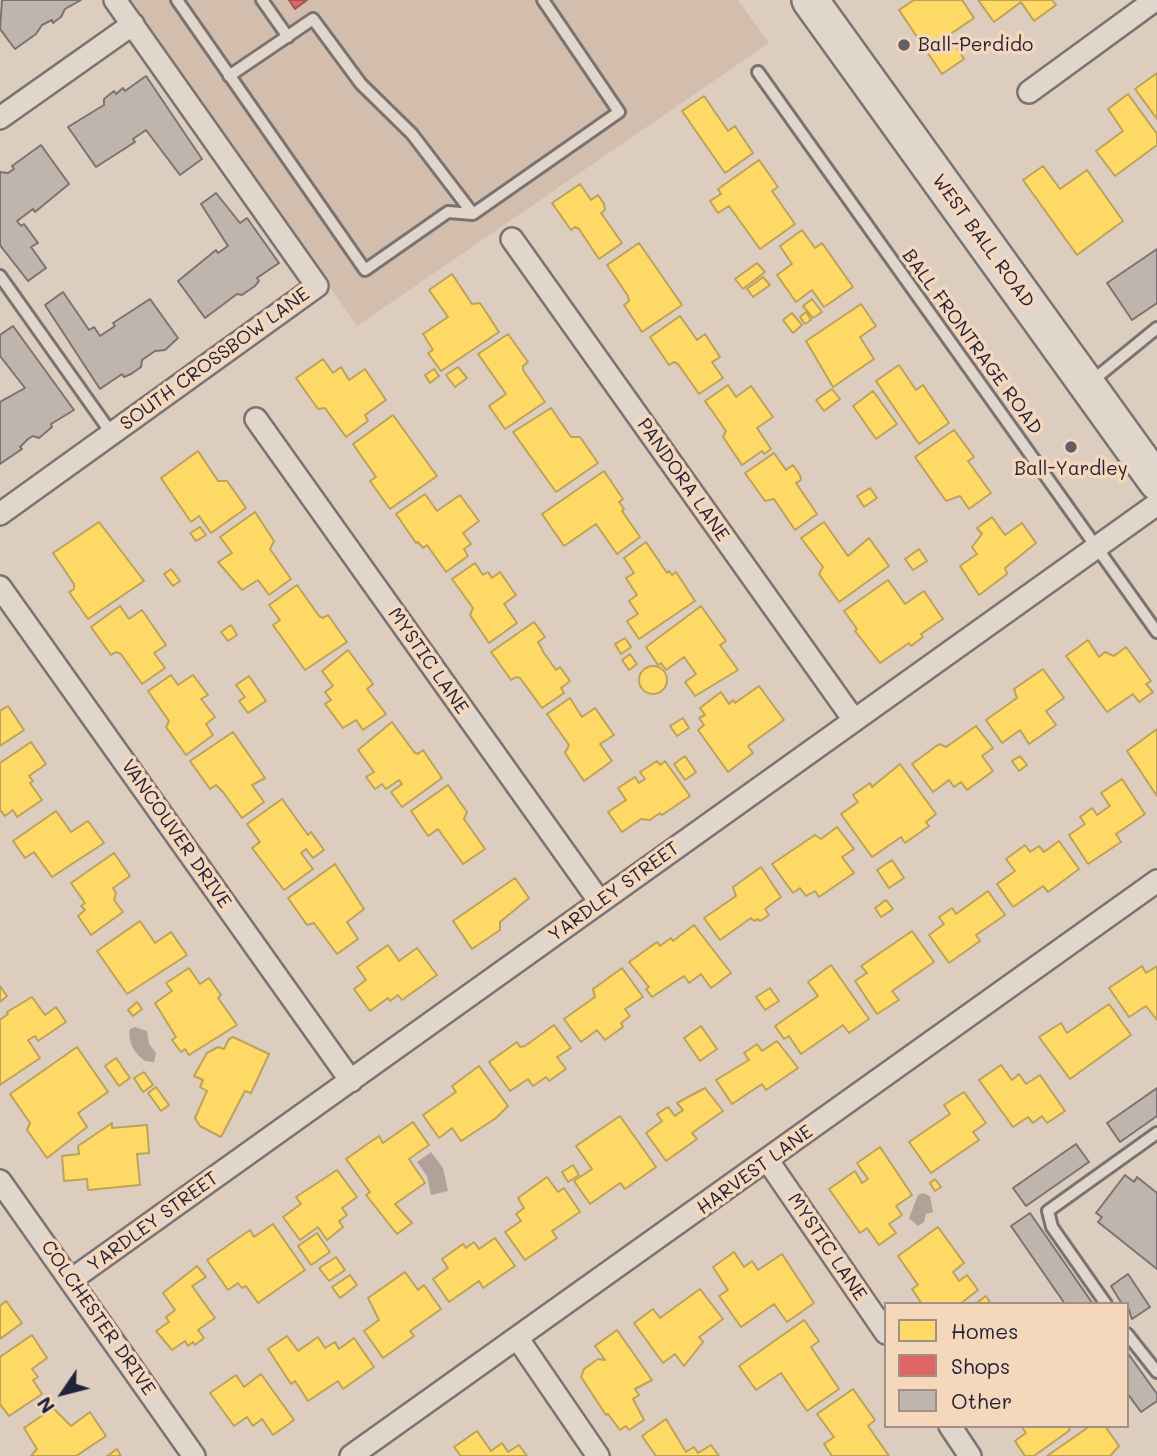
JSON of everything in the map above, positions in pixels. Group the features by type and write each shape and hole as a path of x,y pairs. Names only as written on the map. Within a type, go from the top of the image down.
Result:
{"main road":[{"name":"WEST BALL ROAD","path":"810,0 1157,482"}],"street":[{"name":"SOUTH CROSSBOW LANE","path":"0,514 317,286 115,0"},
{"path":"1029,92 1155,0"},
{"path":"0,118 132,24"},
{"name":"PANDORA LANE","path":"512,239 854,720"},
{"name":"MYSTIC LANE","path":"256,419 600,902"},
{"name":"YARDLEY STREET","path":"71,1280 1157,504"},
{"name":"VANCOUVER DRIVE","path":"0,587 351,1081"},
{"name":"HARVEST LANE","path":"351,1456 1157,881"},
{"name":"MYSTIC LANE","path":"768,1161 884,1330"},
{"name":"COLCHESTER DRIVE","path":"0,1181 194,1456"},
{"path":"518,1339 598,1456"},
{"path":"951,1428 970,1456"}],"lane":[{"path":"177,0 365,270 448,212 473,214 618,112 542,0"},
{"path":"262,0 288,37"},
{"path":"229,76 313,19 361,84 412,134 473,214"},
{"name":"BALL FRONTRAGE ROAD","path":"758,72 1157,632"},
{"path":"0,276 112,434"},
{"path":"1087,385 1157,328"},
{"path":"1105,1302 1052,1227 1048,1211 1157,1133"},
{"path":"1129,1337 1157,1372"}],"shaded area":[{"path":"131,0 738,0 769,43 357,326"},
{"path":"135,1027 147,1031 149,1044 156,1053 154,1062 145,1061 133,1047 129,1034 130,1029"},
{"path":"431,1152 443,1168 448,1191 431,1195 427,1176 417,1162"},
{"path":"923,1193 930,1196 933,1212 926,1214 924,1222 918,1226 909,1218 918,1195"}],"building: Homes":[{"path":"914,0 962,0 974,18 949,35 964,59 942,74 899,10"},
{"path":"978,0 1052,0 1056,5 1034,21 1021,2 994,22"},
{"path":"1157,73 1157,119 1135,89"},
{"path":"1128,94 1157,134 1157,145 1115,176 1096,151 1123,131 1108,109"},
{"path":"704,96 728,131 735,126 753,153 725,173 682,111"},
{"path":"759,160 778,187 772,191 795,224 760,249 729,206 718,213 710,201 721,194 718,189"},
{"path":"1043,166 1060,189 1087,170 1123,221 1077,255 1023,180"},
{"path":"580,184 591,200 598,195 605,210 601,213 622,243 599,259 579,229 575,227 571,230 552,203"},
{"path":"802,230 815,248 822,243 853,287 824,307 812,290 796,302 777,275 792,264 780,246"},
{"path":"639,243 682,305 642,332 624,305 629,301 628,296 607,265"},
{"path":"757,263 765,272 743,289 735,279"},
{"path":"452,274 472,304 480,303 499,332 441,371 428,353 433,350 423,334 448,317 429,290"},
{"path":"763,277 770,285 753,297 747,289"},
{"path":"812,299 822,312 813,318 803,306"},
{"path":"861,304 876,326 860,337 874,359 833,387 806,341"},
{"path":"806,312 811,320 805,324 800,317"},
{"path":"792,313 802,325 793,333 783,320"},
{"path":"680,316 697,340 705,334 720,357 712,362 723,378 699,394 678,364 674,362 669,365 650,337"},
{"path":"508,334 528,362 523,366 523,370 545,402 505,429 489,406 506,394 478,354"},
{"path":"323,359 333,373 341,367 349,380 365,369 386,400 365,415 368,421 346,437 325,408 318,409 296,378"},
{"path":"899,365 916,390 923,385 949,423 919,444 876,381"},
{"path":"458,367 467,378 455,387 446,375"},
{"path":"434,369 439,376 430,383 425,375"},
{"path":"728,385 736,397 751,386 773,417 757,428 771,449 764,454 762,451 742,465 723,437 726,431 705,401"},
{"path":"832,389 840,399 824,411 816,400"},
{"path":"873,391 897,424 876,439 853,406"},
{"path":"551,408 571,437 580,437 598,463 556,492 513,432"},
{"path":"393,415 437,476 390,509 370,481 376,477 353,444"},
{"path":"954,430 974,457 968,461 991,493 969,509 960,496 946,501 915,457"},
{"path":"198,451 218,481 227,481 246,508 211,533 199,516 191,522 161,478"},
{"path":"774,453 786,470 793,465 801,480 796,483 817,514 795,530 774,499 765,501 745,473"},
{"path":"604,471 623,499 619,502 624,509 622,511 640,537 617,554 596,524 564,546 542,514"},
{"path":"870,488 877,498 864,507 857,496"},
{"path":"425,494 437,511 460,495 479,521 463,533 471,544 464,549 468,556 446,572 427,545 423,548 416,543 396,514"},
{"path":"255,512 274,541 270,549 291,579 269,595 258,580 242,590 218,562 232,553 220,537"},
{"path":"992,517 1005,535 1022,523 1036,543 1005,568 1007,574 979,595 960,566 977,554 972,547 982,534 977,528"},
{"path":"99,522 144,581 88,619 69,592 74,589 74,584 53,553"},
{"path":"824,522 848,556 869,538 889,566 839,602 819,574 823,567 801,538"},
{"path":"200,527 206,535 196,541 190,533"},
{"path":"646,542 667,573 669,571 672,575 676,572 695,601 639,639 627,621 638,614 629,601 637,595 626,578 634,573 624,558"},
{"path":"919,549 927,561 913,570 905,559"},
{"path":"475,563 483,575 488,572 492,578 500,572 516,595 504,604 517,623 489,643 470,615 473,608 452,579"},
{"path":"171,569 180,581 173,586 164,574"},
{"path":"888,580 905,604 924,591 943,619 921,634 923,637 911,646 909,643 880,663 855,631 857,629 844,611"},
{"path":"297,585 319,616 323,618 328,615 347,642 305,670 273,625 280,620 269,605"},
{"path":"120,606 129,619 142,610 166,645 154,653 165,668 142,684 121,654 116,652 111,655 91,627"},
{"path":"701,606 726,641 720,645 738,670 695,696 685,682 696,674 684,657 666,670 661,663 658,665 646,647"},
{"path":"534,622 545,637 538,642 544,653 556,670 560,667 570,681 561,688 564,693 542,708 520,678 511,680 491,652"},
{"path":"231,625 237,635 228,641 221,632"},
{"path":"625,638 631,647 621,654 615,644"},
{"path":"1088,640 1099,657 1105,652 1114,656 1126,647 1151,681 1146,684 1153,692 1139,702 1133,694 1107,712 1066,656"},
{"path":"348,650 373,684 367,689 386,714 363,730 356,720 343,728 325,704 331,700 325,692 333,686 322,671"},
{"path":"630,654 637,664 629,670 622,660"},
{"path":"653,666 663,670 667,680 663,690 653,694 643,690 639,680 643,670"},
{"path":"1043,669 1064,698 1046,711 1056,725 1029,744 1020,730 1002,743 986,720 1017,698 1014,689"},
{"path":"171,675 178,685 193,675 208,695 201,699 215,717 206,724 213,735 186,755 166,727 169,721 148,691"},
{"path":"249,676 266,701 248,713 239,701 245,697 236,685"},
{"path":"759,686 784,720 748,746 753,753 728,772 698,730 704,725 699,718 705,715 700,708 721,692 729,704 733,700 735,703"},
{"path":"570,698 582,717 595,708 614,735 600,744 612,761 584,781 565,753 569,745 547,714"},
{"path":"8,706 24,730 0,746 0,711"},
{"path":"683,718 689,728 677,736 670,726"},
{"path":"392,722 414,752 418,754 423,750 442,778 402,807 391,792 402,784 399,780 386,789 382,784 375,789 366,777 374,772 358,750"},
{"path":"976,726 993,748 982,756 993,771 967,790 961,782 954,787 949,780 933,792 912,764 939,744 946,747"},
{"path":"1157,729 1157,796 1127,751"},
{"path":"233,732 265,778 252,785 264,802 242,818 216,785 210,789 190,761"},
{"path":"31,742 46,764 29,776 33,781 30,783 42,800 17,817 13,810 5,816 0,810 0,763"},
{"path":"685,756 696,772 685,780 674,764"},
{"path":"1020,756 1027,765 1019,771 1012,761"},
{"path":"657,761 660,765 665,761 690,796 662,815 660,813 650,820 641,819 622,832 608,812 626,800 618,788 635,777 639,783 645,779 640,772"},
{"path":"900,764 936,814 926,822 929,826 905,843 901,837 872,857 841,814 858,802 853,795 870,783 872,787"},
{"path":"1122,779 1145,814 1116,834 1121,842 1088,864 1069,835 1085,824 1080,817 1092,808 1097,815 1110,806 1101,793"},
{"path":"448,785 467,812 464,819 485,849 463,864 438,829 428,836 411,811"},
{"path":"282,799 308,835 311,832 324,850 313,858 306,849 301,853 313,869 284,890 252,848 260,842 247,824"},
{"path":"56,811 71,832 88,821 104,843 52,877 34,852 25,858 13,841"},
{"path":"837,827 854,849 842,857 854,873 819,897 815,891 806,896 800,888 793,893 772,864 815,835 821,839"},
{"path":"1059,841 1079,869 1048,892 1043,886 1013,907 997,884 1015,871 1006,859 1025,845 1030,852 1039,846 1044,852"},
{"path":"114,853 130,876 113,888 116,893 114,900 123,912 91,935 78,916 85,910 81,906 85,903 71,883"},
{"path":"892,860 904,878 889,888 877,870"},
{"path":"335,864 364,909 347,922 358,939 337,954 314,923 307,925 288,898"},
{"path":"761,867 781,897 765,909 769,915 760,921 751,918 720,940 704,918 736,896 733,887"},
{"path":"515,878 529,898 500,922 500,930 472,949 453,921"},
{"path":"988,891 1005,915 976,935 980,941 949,963 929,935 944,924 939,917 952,908 956,914"},
{"path":"886,900 893,909 881,917 875,908"},
{"path":"140,921 155,943 171,932 187,955 127,994 97,951"},
{"path":"694,925 731,973 711,988 701,974 689,983 684,976 652,997 646,989 649,987 629,962 657,942 660,946 671,938 673,941"},
{"path":"912,931 934,962 892,991 899,1000 877,1014 855,981 867,973 861,966"},
{"path":"388,945 399,961 417,948 437,975 402,1000 398,995 390,1001 388,998 370,1011 354,989 366,980 357,967"},
{"path":"831,965 869,1019 849,1033 843,1025 801,1054 789,1036 784,1039 775,1026 818,996 808,982"},
{"path":"1142,966 1146,973 1157,966 1157,1020 1146,1006 1129,1017 1109,988"},
{"path":"189,968 200,984 209,978 221,995 218,998 237,1025 189,1055 185,1049 181,1052 172,1040 176,1037 155,1003 172,991 166,983"},
{"path":"622,968 643,997 625,1009 630,1016 621,1023 623,1027 605,1040 597,1030 581,1042 564,1019 595,997 593,989"},
{"path":"0,986 7,996 0,1002"},
{"path":"770,988 779,1001 765,1010 756,997"},
{"path":"32,997 45,1015 56,1007 66,1022 38,1041 35,1036 28,1040 40,1058 0,1085 0,1020 7,1012"},
{"path":"137,1002 142,1009 133,1016 128,1010"},
{"path":"1109,1004 1131,1035 1070,1079 1039,1037 1061,1023 1067,1033"},
{"path":"554,1025 571,1048 557,1057 566,1069 549,1081 546,1077 533,1086 528,1079 510,1091 489,1062 517,1042 520,1047 525,1046"},
{"path":"701,1026 717,1049 700,1061 684,1038"},
{"path":"233,1037 269,1054 251,1093 245,1091 221,1137 200,1126 195,1118 207,1091 200,1087 203,1080 194,1076 207,1053 218,1047 224,1049"},
{"path":"777,1041 798,1068 766,1090 762,1084 732,1104 716,1080 749,1060 744,1053 757,1044 762,1051"},
{"path":"77,1047 108,1092 78,1113 87,1127 47,1158 27,1130 30,1123 10,1094"},
{"path":"116,1058 130,1078 119,1086 105,1066"},
{"path":"1001,1065 1012,1080 1019,1074 1026,1084 1040,1075 1065,1111 1047,1123 1042,1116 1033,1123 1028,1117 1013,1127 979,1080"},
{"path":"479,1066 508,1106 496,1118 461,1141 452,1128 439,1138 423,1115 456,1092 452,1086"},
{"path":"144,1072 153,1085 143,1092 134,1078"},
{"path":"156,1087 169,1105 161,1111 148,1093"},
{"path":"705,1088 723,1111 692,1133 697,1139 666,1161 646,1133 662,1121 657,1114 668,1107 675,1116 683,1110 677,1103"},
{"path":"964,1092 986,1123 973,1132 979,1140 931,1173 909,1142 950,1114 944,1105"},
{"path":"620,1116 656,1167 625,1189 620,1183 590,1204 574,1181 592,1169 576,1146"},
{"path":"413,1122 429,1145 409,1159 425,1183 395,1204 412,1223 397,1234 366,1195 370,1192 346,1159 379,1136 383,1143"},
{"path":"112,1123 112,1128 147,1125 149,1153 137,1154 140,1185 88,1190 87,1179 64,1181 62,1156 79,1154 78,1146"},
{"path":"880,1147 912,1195 896,1206 902,1215 889,1224 896,1233 879,1245 867,1228 860,1233 829,1189 855,1171 862,1183 868,1179 857,1163"},
{"path":"573,1165 579,1175 568,1182 562,1172"},
{"path":"337,1170 357,1197 342,1208 347,1215 339,1221 343,1227 327,1240 318,1227 300,1240 283,1217 301,1204 296,1197"},
{"path":"547,1177 558,1192 564,1188 580,1212 552,1231 557,1238 525,1260 505,1232 521,1221 516,1214 524,1208 518,1198"},
{"path":"935,1179 941,1187 935,1191 930,1183"},
{"path":"273,1224 305,1270 258,1303 246,1286 242,1288 238,1283 228,1290 207,1260 250,1230 254,1237"},
{"path":"938,1227 964,1263 953,1272 959,1281 967,1275 978,1290 963,1302 921,1302 912,1289 918,1285 898,1256"},
{"path":"317,1233 330,1252 311,1265 298,1246"},
{"path":"495,1238 515,1266 483,1288 479,1281 449,1302 433,1279 448,1268 442,1259 463,1244 466,1248 474,1242 479,1249"},
{"path":"734,1252 744,1267 752,1261 758,1270 782,1254 814,1303 787,1322 774,1304 741,1327 719,1296 728,1290 713,1267"},
{"path":"336,1257 345,1270 329,1281 319,1268"},
{"path":"197,1266 206,1277 192,1286 215,1318 198,1330 204,1338 195,1345 193,1342 188,1346 185,1341 172,1350 156,1331 169,1322 166,1317 175,1310 163,1293"},
{"path":"405,1272 418,1290 424,1285 441,1309 410,1331 414,1336 383,1358 364,1331 379,1320 368,1298"},
{"path":"350,1275 357,1285 340,1298 332,1287"},
{"path":"700,1289 723,1319 699,1337 703,1342 684,1366 675,1354 663,1363 634,1323 653,1309 660,1318"},
{"path":"986,1296 990,1302 978,1302"},
{"path":"6,1301 22,1323 0,1339 0,1306"},
{"path":"804,1320 819,1341 811,1347 839,1389 807,1411 781,1373 756,1390 739,1366"},
{"path":"617,1330 652,1380 635,1389 639,1395 633,1399 644,1420 629,1430 626,1426 620,1430 608,1414 606,1415 581,1377 584,1369 598,1359 605,1360 595,1346"},
{"path":"32,1335 47,1358 32,1369 38,1377 33,1380 42,1394 9,1416 0,1404 0,1357"},
{"path":"287,1336 298,1351 318,1337 325,1348 335,1342 339,1349 354,1338 374,1367 343,1389 338,1381 308,1401 295,1381 291,1384 268,1349"},
{"path":"261,1374 294,1420 273,1435 262,1419 253,1426 247,1417 234,1426 210,1393 236,1375 244,1387"},
{"path":"853,1389 875,1420 868,1426 889,1456 832,1456 824,1444 834,1437 817,1414"},
{"path":"53,1408 71,1426 90,1412 106,1436 76,1456 31,1456 37,1449 24,1428"},
{"path":"666,1419 686,1452 694,1447 698,1453 711,1445 719,1456 656,1456 642,1436"},
{"path":"1022,1428 1070,1430 1034,1456 1025,1456 1015,1441 1026,1433"},
{"path":"1087,1428 1106,1428 1119,1446 1110,1456 1047,1456"},
{"path":"477,1431 491,1451 502,1443 508,1452 519,1445 527,1456 461,1456 454,1447"},
{"path":"117,1449 121,1456 107,1456"}],"building: Shops":[{"path":"289,0 307,0 295,9"}],"building: Other":[{"path":"2,0 81,0 65,9 61,17 53,23 52,20 42,25 36,34 15,49 0,29"},
{"path":"146,76 202,159 180,175 146,130 133,139 135,142 96,167 68,127 104,105 104,99 114,91 116,94 123,88 125,91"},
{"path":"41,145 69,184 35,212 33,209 17,221 21,226 24,224 38,243 31,247 46,268 28,281 0,245 0,172 8,173 14,169 12,166"},
{"path":"216,193 240,223 247,218 279,263 257,278 259,281 255,286 242,295 237,294 205,318 178,281 216,250 218,253 228,246 201,204"},
{"path":"1157,249 1157,303 1132,320 1107,283"},
{"path":"63,292 89,330 94,327 100,336 115,326 113,323 150,299 178,338 165,350 155,351 142,360 141,367 131,374 124,377 122,374 100,389 45,305"},
{"path":"13,326 74,410 51,424 52,427 39,438 33,436 28,439 20,447 22,449 0,464 0,402 25,388 0,356 0,335"},
{"path":"1157,1088 1157,1116 1120,1142 1107,1123"},
{"path":"1076,1144 1089,1162 1026,1206 1013,1188"},
{"path":"1125,1175 1134,1182 1137,1177 1157,1193 1157,1269 1098,1222 1102,1217 1096,1213"},
{"path":"1030,1213 1092,1302 1064,1302 1011,1226"},
{"path":"1128,1274 1150,1307 1132,1319 1129,1302 1121,1302 1111,1286"},
{"path":"1129,1355 1157,1394 1157,1401 1141,1412 1129,1396"}],"place":[{"name":"Ball-Perdido","path":"904,45"},
{"name":"Ball-Yardley","path":"1071,447"}]}
